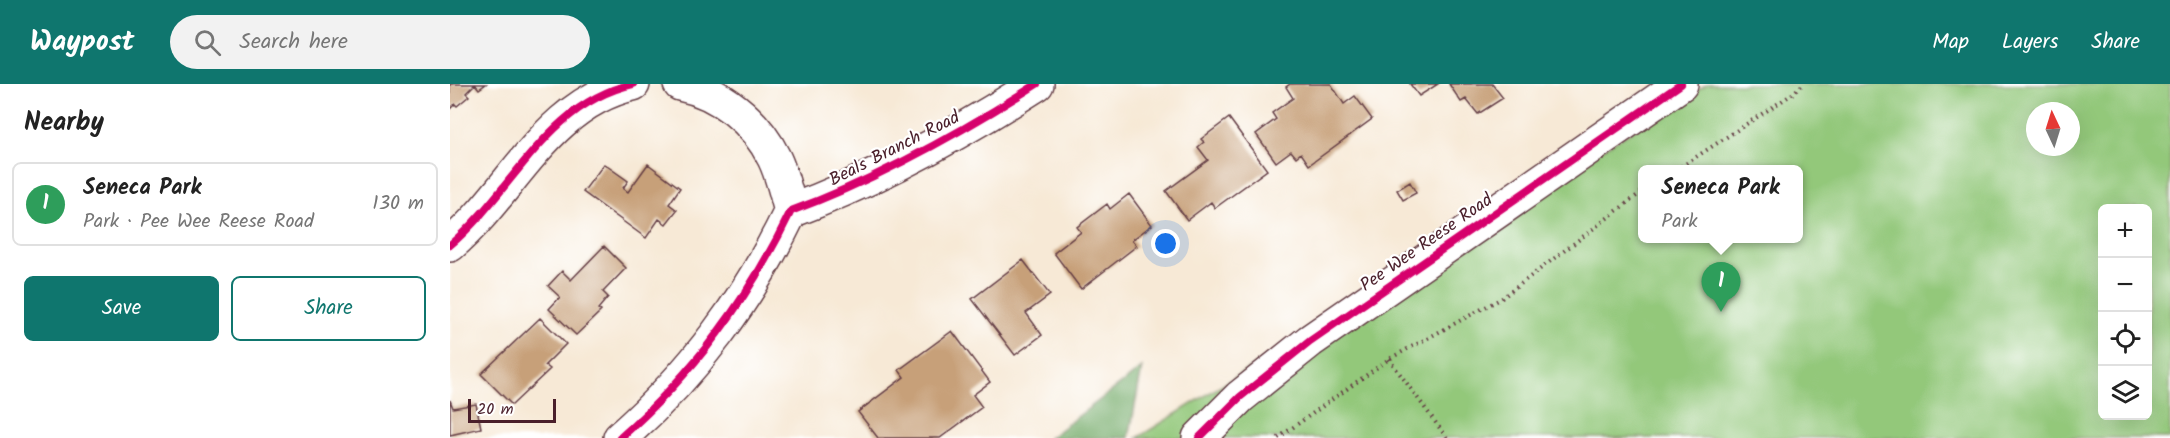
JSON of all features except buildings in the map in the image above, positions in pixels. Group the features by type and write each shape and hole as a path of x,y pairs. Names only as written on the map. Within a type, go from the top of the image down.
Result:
{"street":[{"path":"450,245 558,124 587,103 611,91 633,84"},
{"path":"620,438 649,412 695,363 746,296 765,264 791,211 775,160 762,137 721,99 696,87 680,84"},
{"name":"Beals Branch Road","path":"791,211 850,189 976,123 1037,84"},
{"name":"Pee Wee Reese Road","path":"1198,438 1240,397 1310,341 1681,84"}],"path":[{"path":"1684,165 1791,95 1803,84"},
{"path":"1278,438 1389,359 1502,298 1638,195"},
{"path":"1389,359 1447,438"}],"green space":[{"path":"1707,84 2170,84 2170,438 1137,438"},
{"path":"1142,368 1129,438 1049,438 1057,432"}],"cycle path":[{"path":"450,245 493,201 532,152 554,130 577,110 603,94 633,84"},
{"path":"620,438 672,388 717,334 757,275 791,211 887,170 978,120 1037,84"},
{"path":"1199,438 1240,397 1310,341 1681,84"}],"place":[{"name":"Seneca Park","path":"1721,312"}]}
